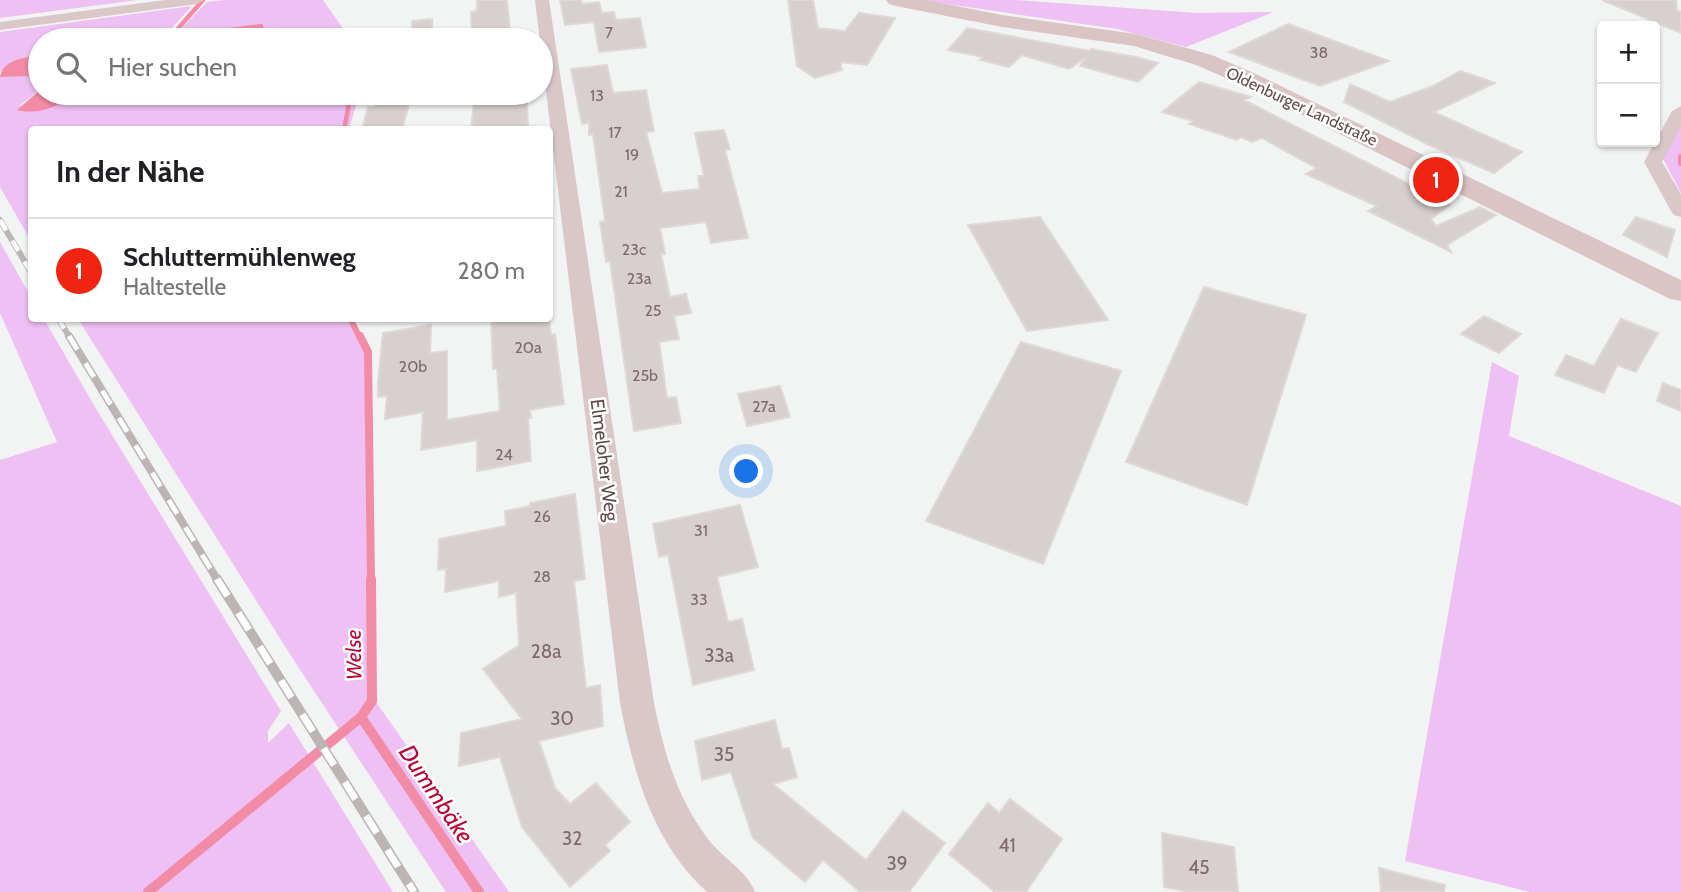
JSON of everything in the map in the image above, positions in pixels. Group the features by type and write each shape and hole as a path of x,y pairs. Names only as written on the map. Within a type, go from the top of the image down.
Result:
{"main road":[{"name":"Oldenburger Landstraße","path":"896,0 1002,21 1136,40 1204,60 1248,79 1681,292"}],"street":[{"name":"Elmeloher Weg","path":"542,0 546,28"},
{"path":"0,26 190,1"},
{"name":"Elmeloher Weg","path":"553,81 637,703 647,754 665,808 698,856 736,892"},
{"path":"1681,111 1653,162 1681,211"}],"shaded area":[{"path":"0,0 138,0 0,18"},
{"path":"323,0 343,28 182,28 207,2"},
{"path":"920,0 1015,0 1197,13 1274,12 1186,47 1117,29"},
{"path":"192,6 172,28 30,28"},
{"path":"28,28 28,57 21,58 0,72 0,32"},
{"path":"28,57 28,76 0,77 5,67"},
{"path":"28,76 28,99 19,106 356,105 350,126 28,126 28,236 0,187 0,77"},
{"path":"28,100 28,105 57,105 33,111 17,110"},
{"path":"1681,127 1681,193 1662,157"},
{"path":"0,242 28,292 28,322 46,322 281,711 268,731 268,743 289,723 393,892 0,892 0,460 57,442 0,313"},
{"path":"80,322 354,322 369,353 376,702 509,892 446,892 295,662"},
{"path":"1492,362 1519,376 1509,436 1681,506 1681,892 1530,892 1405,861"}],"building":[{"path":"477,0 507,0 510,28 472,28 471,12 477,11"},
{"path":"560,0 581,0 582,4 599,2 602,13 614,12 616,20 640,18 646,47 599,52 594,22 565,25"},
{"path":"788,0 813,0 818,28 845,31 859,13 895,18 867,65 840,62 842,70 815,78 797,66"},
{"path":"1602,0 1676,0 1677,10 1681,12 1681,33 1660,24 1660,21 1652,21"},
{"path":"432,19 432,28 412,28 412,21"},
{"path":"1288,24 1389,61 1320,86 1229,52"},
{"path":"967,28 1158,63 1138,82 1080,66 1085,58 1069,69 1022,55 1009,67 980,60 983,57 948,50"},
{"path":"607,65 613,93 646,90 654,131 646,132 662,193 700,189 698,176 704,176 695,133 724,130 730,149 725,150 748,238 711,243 706,222 660,228 665,254 661,254 670,297 686,294 691,313 674,316 679,339 659,342 667,398 676,397 681,423 634,431 610,261 606,262 600,222 605,221 593,134 589,135 589,123 582,124 571,69"},
{"path":"1460,71 1495,83 1434,112 1522,152 1494,173 1429,145 1344,102 1350,84 1390,102 1433,86"},
{"path":"1199,82 1251,97 1244,100 1450,205 1431,219 1436,226 1480,207 1496,215 1447,245 1451,252 1368,211 1377,206 1306,174 1316,168 1262,138 1252,142 1241,137 1237,140 1189,124 1193,121 1162,112"},
{"path":"409,105 403,126 363,126 368,107"},
{"path":"474,105 527,105 528,126 471,126"},
{"path":"1040,217 1108,320 1027,331 968,225"},
{"path":"1636,217 1675,230 1667,257 1623,235"},
{"path":"1204,287 1306,315 1247,505 1126,462"},
{"path":"1484,316 1521,334 1499,353 1461,334"},
{"path":"1621,319 1658,333 1636,372 1617,365 1604,393 1555,375 1566,355 1594,366"},
{"path":"491,322 549,322 551,335 555,334 564,404 530,410 531,418 528,418 531,461 477,471 477,440 421,450 423,412 385,419 387,396 378,397 383,333 431,325 430,353 447,351 447,420 500,411 497,368 493,369"},
{"path":"1021,342 1121,371 1043,564 926,521"},
{"path":"1663,383 1681,390 1681,411 1657,401"},
{"path":"780,386 790,417 747,426 738,394"},
{"path":"575,494 585,579 574,581 586,688 600,685 603,726 539,741 555,788 570,804 596,783 630,822 605,845 610,851 570,887 522,827 500,757 459,766 461,733 522,719 483,669 519,645 516,593 499,597 499,581 445,592 446,569 438,570 439,539 506,526 505,511"},
{"path":"740,505 758,567 717,577 728,622 742,619 754,670 693,685 668,555 659,557 653,524"},
{"path":"775,720 782,749 789,748 797,777 773,784 866,860 903,811 945,843 909,892 860,892 823,860 805,882 753,838 731,772 702,780 695,741"},
{"path":"1010,799 1062,839 1026,892 995,892 949,854 988,803 999,813"},
{"path":"1162,833 1234,847 1238,892 1190,892 1164,887"},
{"path":"1379,868 1445,885 1444,892 1381,892"}],"waterway":[{"name":"Welse","path":"178,28 203,0"},
{"name":"Welse","path":"246,28 261,28"},
{"name":"Welse","path":"345,126 349,105"},
{"name":"Dummbäke","path":"1681,157 1681,163"},
{"name":"Welse","path":"352,322 360,338"},
{"name":"Welse","path":"360,336 368,352 371,581"},
{"name":"Welse","path":"361,717 372,701 371,579"},
{"name":"Welse","path":"148,892 361,717"},
{"name":"Dummbäke","path":"361,717 479,892"}],"railway":[{"path":"0,220 28,267"},
{"path":"60,322 70,338"},
{"path":"69,336 218,581"},
{"path":"217,579 414,892"}],"place":[{"name":"Schluttermühlenweg","path":"1436,180"}]}
